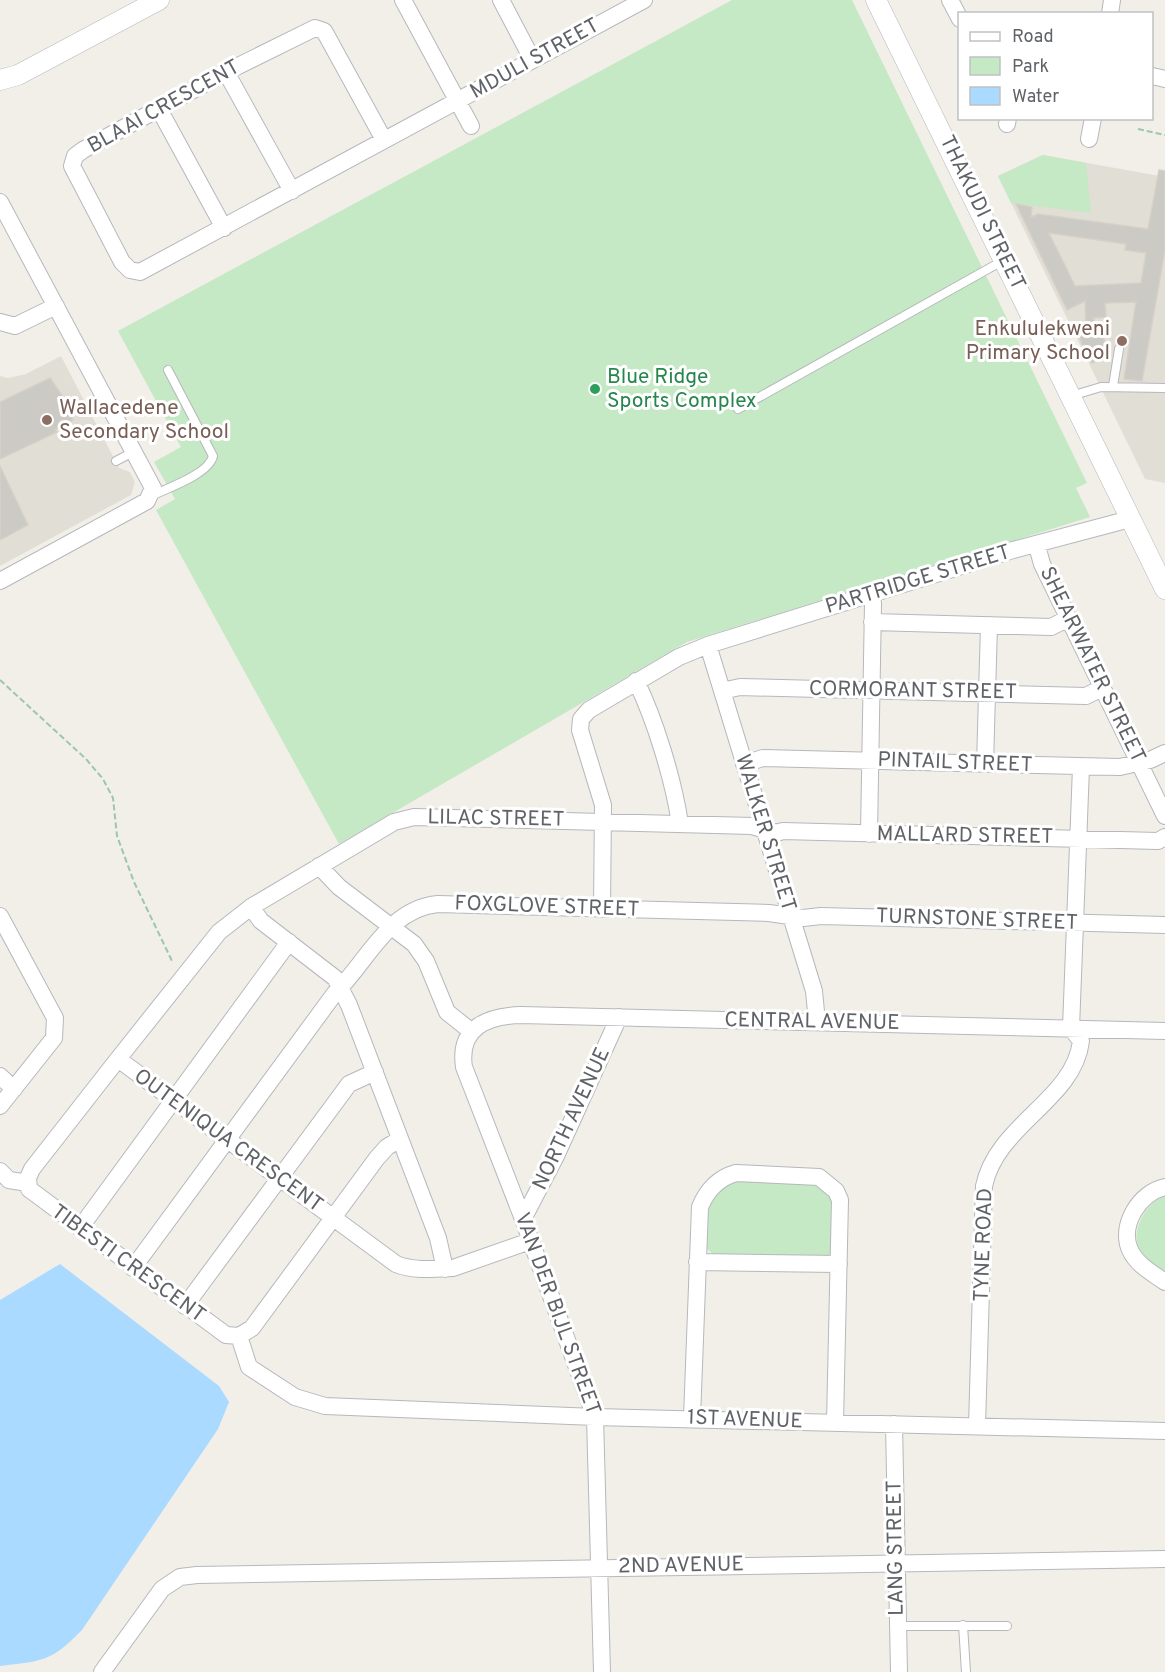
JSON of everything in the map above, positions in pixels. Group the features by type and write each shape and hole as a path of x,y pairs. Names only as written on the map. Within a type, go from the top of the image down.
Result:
{"street":[{"path":"0,92 9,78 159,0"},
{"path":"403,0 471,126"},
{"path":"501,0 532,59"},
{"name":"MDULI STREET","path":"458,102 532,59 644,0"},
{"name":"THAKUDI STREET","path":"876,0 1165,590"},
{"path":"950,0 958,15"},
{"name":"BLAAI CRESCENT","path":"384,140 328,38 319,29 310,29 83,150 73,160 75,174 125,267 137,273 458,102"},
{"path":"226,72 292,191"},
{"path":"159,109 224,228"},
{"path":"1089,139 1093,120"},
{"path":"0,202 152,483 151,496 147,501 0,581"},
{"path":"0,322 15,326 56,306"},
{"name":"PARTRIDGE STREET","path":"604,822 603,804 580,730 581,719 589,710 636,681 679,657 708,645 1013,550 1037,546 1131,519"},
{"name":"SHEARWATER STREET","path":"1037,546 1042,564 1165,816"},
{"path":"869,834 872,622 870,593"},
{"path":"872,622 1052,627 1069,618"},
{"path":"986,764 989,625"},
{"name":"WALKER STREET","path":"708,645 814,991 817,1022"},
{"path":"636,681 644,698 677,802 680,824"},
{"name":"CORMORANT STREET","path":"722,691 740,687 1086,696 1102,688"},
{"name":"PINTAIL STREET","path":"744,764 763,758 1120,767 1165,753"},
{"path":"1071,1028 1082,767"},
{"name":"LILAC STREET","path":"251,907 394,822 407,818 752,825 764,829"},
{"path":"602,909 604,822"},
{"name":"MALLARD STREET","path":"764,829 776,833 783,831 1158,841 1165,837"},
{"path":"320,866 339,886 392,926 420,952 447,1012 470,1035"},
{"name":"FOXGLOVE STREET","path":"133,1268 340,988 392,926 408,912 430,905 790,915"},
{"path":"251,907 261,921 335,978 375,1072 438,1238 445,1269"},
{"name":"OUTENIQUA CRESCENT","path":"251,907 219,932 118,1059 396,1264 414,1269 445,1269 467,1264 530,1241"},
{"name":"TURNSTONE STREET","path":"790,915 803,918 820,916 1165,925"},
{"path":"0,916 56,1023 54,1038 0,1106"},
{"path":"80,1228 289,942"},
{"name":"CENTRAL AVENUE","path":"470,1035 488,1019 506,1015 1165,1031"},
{"name":"NORTH AVENUE","path":"523,1219 556,1156 619,1017"},
{"name":"TYNE ROAD","path":"977,1426 984,1186 988,1167 1010,1137 1071,1071 1080,1053 1081,1041 1071,1028"},
{"name":"VAN DER BIJL STREET","path":"470,1035 463,1059 464,1067 592,1400 596,1417 602,1672"},
{"path":"0,1171 9,1180 28,1183 32,1169 118,1059"},
{"path":"185,1306 349,1084 375,1072"},
{"path":"0,1076 14,1089"},
{"path":"238,1336 252,1328 377,1158 387,1147 400,1139"},
{"path":"692,1418 700,1207 705,1195 725,1176 736,1173 819,1177 828,1182 840,1200 835,1423"},
{"name":"TIBESTI CRESCENT","path":"28,1183 33,1194 220,1332 238,1336"},
{"path":"1165,1187 1146,1196 1137,1206 1128,1225 1127,1238 1135,1258 1165,1282"},
{"path":"697,1262 839,1264"},
{"name":"1ST AVENUE","path":"238,1336 249,1367 295,1397 325,1406 596,1417 1165,1431"},
{"name":"LANG STREET","path":"894,1424 899,1672"},
{"name":"2ND AVENUE","path":"102,1672 162,1589 180,1577 197,1575 1165,1559"}],"lane":[{"path":"738,408 1005,260"},
{"path":"1113,386 1119,349"},
{"path":"151,496 201,472 210,465 213,456 168,370"},
{"path":"1071,396 1090,389 1113,386 1165,388"},
{"path":"116,461 135,451"},
{"path":"963,1625 966,1672"},
{"path":"897,1626 1007,1626"}],"path":[{"path":"1138,129 1165,135"},
{"path":"0,680 86,759 103,779 113,798 117,836 134,882 169,955 184,976"}],"shaded area":[{"name":"Enkululekweni Primary School","path":"1043,155 1165,177 1165,483 1145,479 998,176"},
{"name":"Wallacedene Secondary School","path":"61,356 119,468 130,472 135,482 131,495 0,566 0,376 8,378 26,374"}],"green space":[{"name":"Blue Ridge Sports Complex","path":"732,0 852,0 1087,483 1076,488 1090,517 687,642 339,844 156,510 175,499 154,462 181,447 118,331"},
{"path":"1043,155 1086,163 1091,213 1011,203 998,176"},
{"path":"738,1180 792,1180 818,1187 827,1193 832,1202 834,1220 833,1249 829,1255 714,1255 705,1247 708,1206 718,1192"},
{"path":"1165,1194 1165,1273 1145,1258 1139,1250 1137,1231 1150,1206"}],"water":[{"path":"60,1264 219,1386 229,1402 218,1429 82,1630 62,1648 45,1658 0,1666 0,1300"}],"building":[{"path":"1159,170 1165,171 1165,250 1142,381 1124,379 1136,302 1105,303 1106,317 1093,318 1111,354 1092,363 1076,331 1086,326 1085,301 1067,310 1016,204 1032,207 1031,217 1038,214 1148,229","holes":["1049,233 1126,244 1125,250 1146,253 1141,283 1075,286"]},
{"path":"50,378 64,398 73,420 55,430 57,432 0,459 0,402"},
{"path":"0,466 28,525 0,540"}],"place":[{"name":"Enkululekweni Primary School","path":"1122,341"},
{"name":"Blue Ridge Sports Complex","path":"595,389"},
{"name":"Wallacedene Secondary School","path":"47,420"}]}
